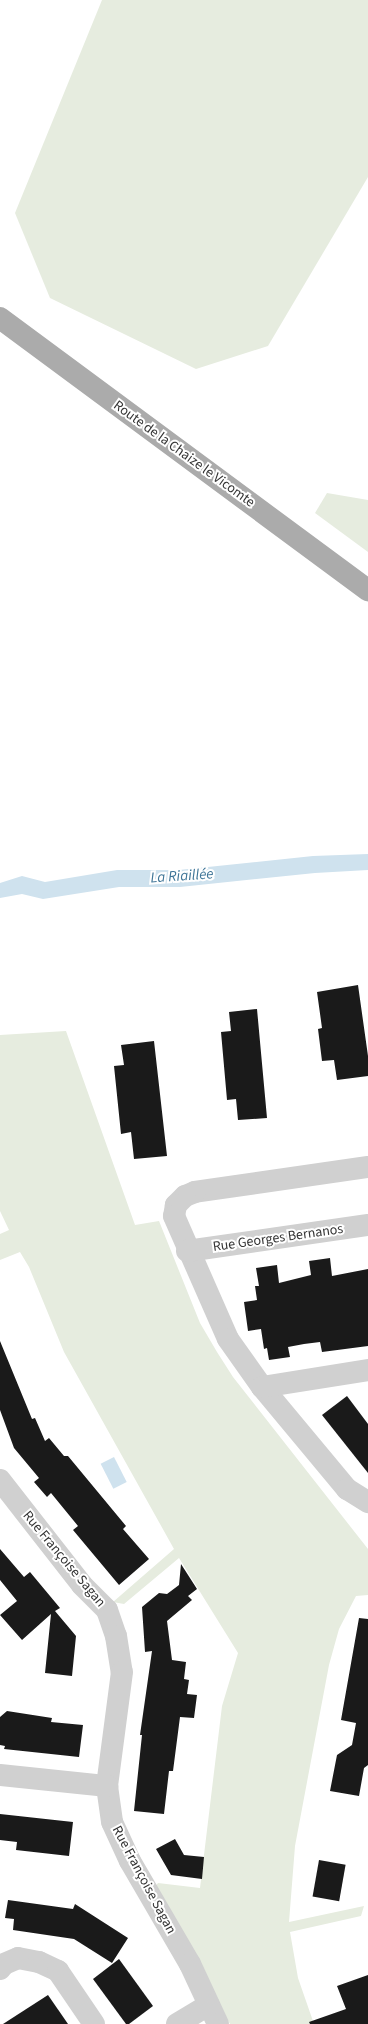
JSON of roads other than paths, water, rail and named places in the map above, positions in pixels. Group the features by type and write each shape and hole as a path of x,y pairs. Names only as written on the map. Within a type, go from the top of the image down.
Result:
{"main road":[{"name":"Route de la Chaize le Vicomte","path":"0,318 368,590"}],"street":[{"path":"368,1167 185,1196 176,1205 174,1216 187,1251 228,1339 262,1387 347,1489 368,1502"},
{"name":"Rue Georges Bernanos","path":"187,1251 368,1225"},
{"path":"262,1387 368,1370"},
{"name":"Rue Françoise Sagan","path":"0,1480 82,1585 106,1610 111,1624 122,1672 107,1786 112,1822 130,1861 190,1964 214,2014"},
{"path":"0,1775 107,1786"},
{"path":"0,1969 18,1958 39,1962 58,1971 94,2024"},
{"path":"177,2024 214,2014"}],"water":[{"name":"La Riaillée","path":"368,854 368,870 315,873 180,887 119,887 43,899 22,894 0,898 0,883 22,876 45,882 117,870 179,870 313,856"},
{"path":"114,1457 127,1482 113,1489 101,1464"}]}
